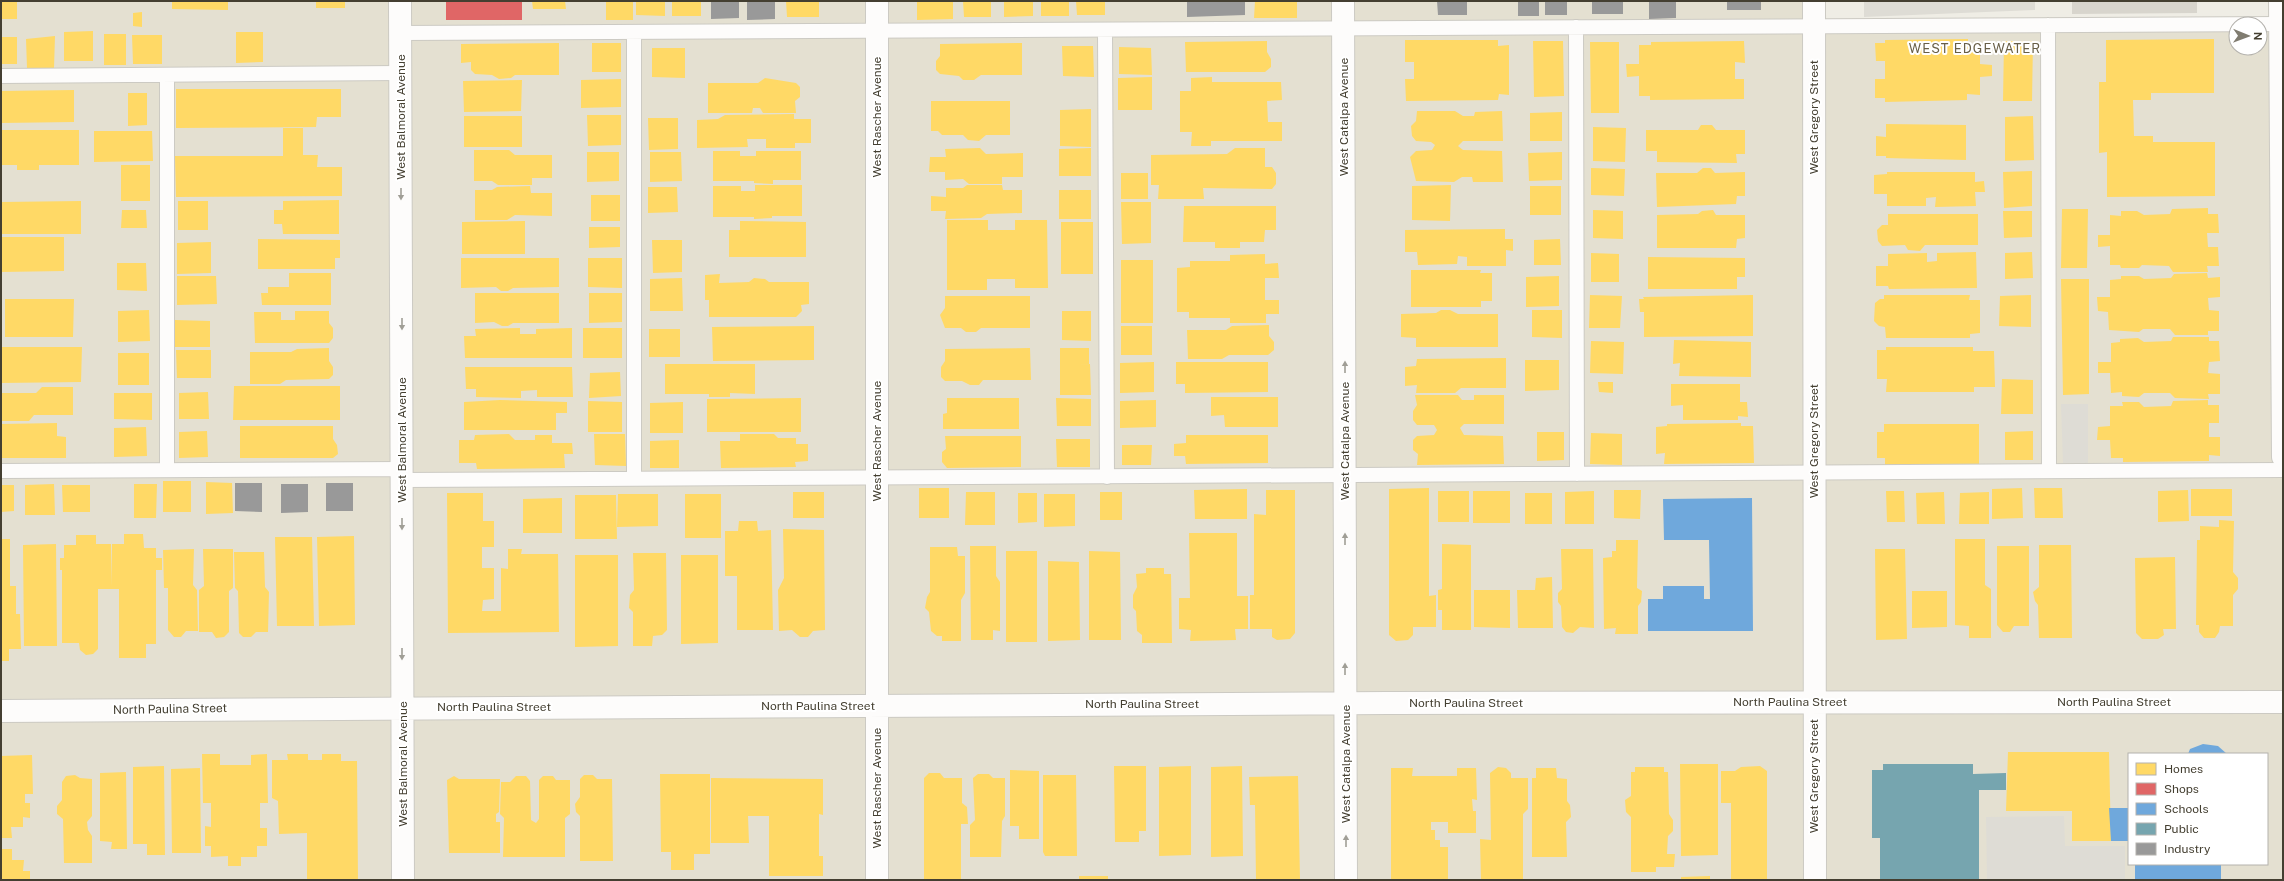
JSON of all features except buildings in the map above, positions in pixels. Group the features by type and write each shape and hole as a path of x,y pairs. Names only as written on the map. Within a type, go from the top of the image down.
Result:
{"street":[{"name":"West Balmoral Avenue","path":"400,1 403,880"},
{"name":"West Rascher Avenue","path":"877,1 878,880"},
{"name":"West Catalpa Avenue","path":"1343,1 1346,880"},
{"name":"West Gregory Street","path":"1814,1 1814,880"},
{"path":"2280,1 2283,457"},
{"name":"North Paulina Street","path":"1,710 1814,701 2283,702"}],"lane":[{"path":"400,33 2281,24"},
{"path":"2048,25 2050,471"},
{"path":"1576,27 1576,474"},
{"path":"1105,30 1107,477"},
{"path":"634,32 634,479"},
{"path":"1,76 400,73"},
{"path":"167,75 167,470"},
{"path":"1,471 167,470 634,479 2283,470"}],"shaded area":[{"path":"1,1 1815,1 1815,26 2228,21 2228,56 2268,56 2268,20 2276,20 2283,1 2283,880 1,880"},
{"path":"1864,1 2035,1 2035,10 1864,17"},
{"path":"2061,404 2088,404 2088,463 2063,463"},
{"path":"2064,816 2065,846 2125,846 2125,880 1987,880 1986,817"}],"district":[{"name":"WEST EDGEWATER","path":"1975,48"}]}
